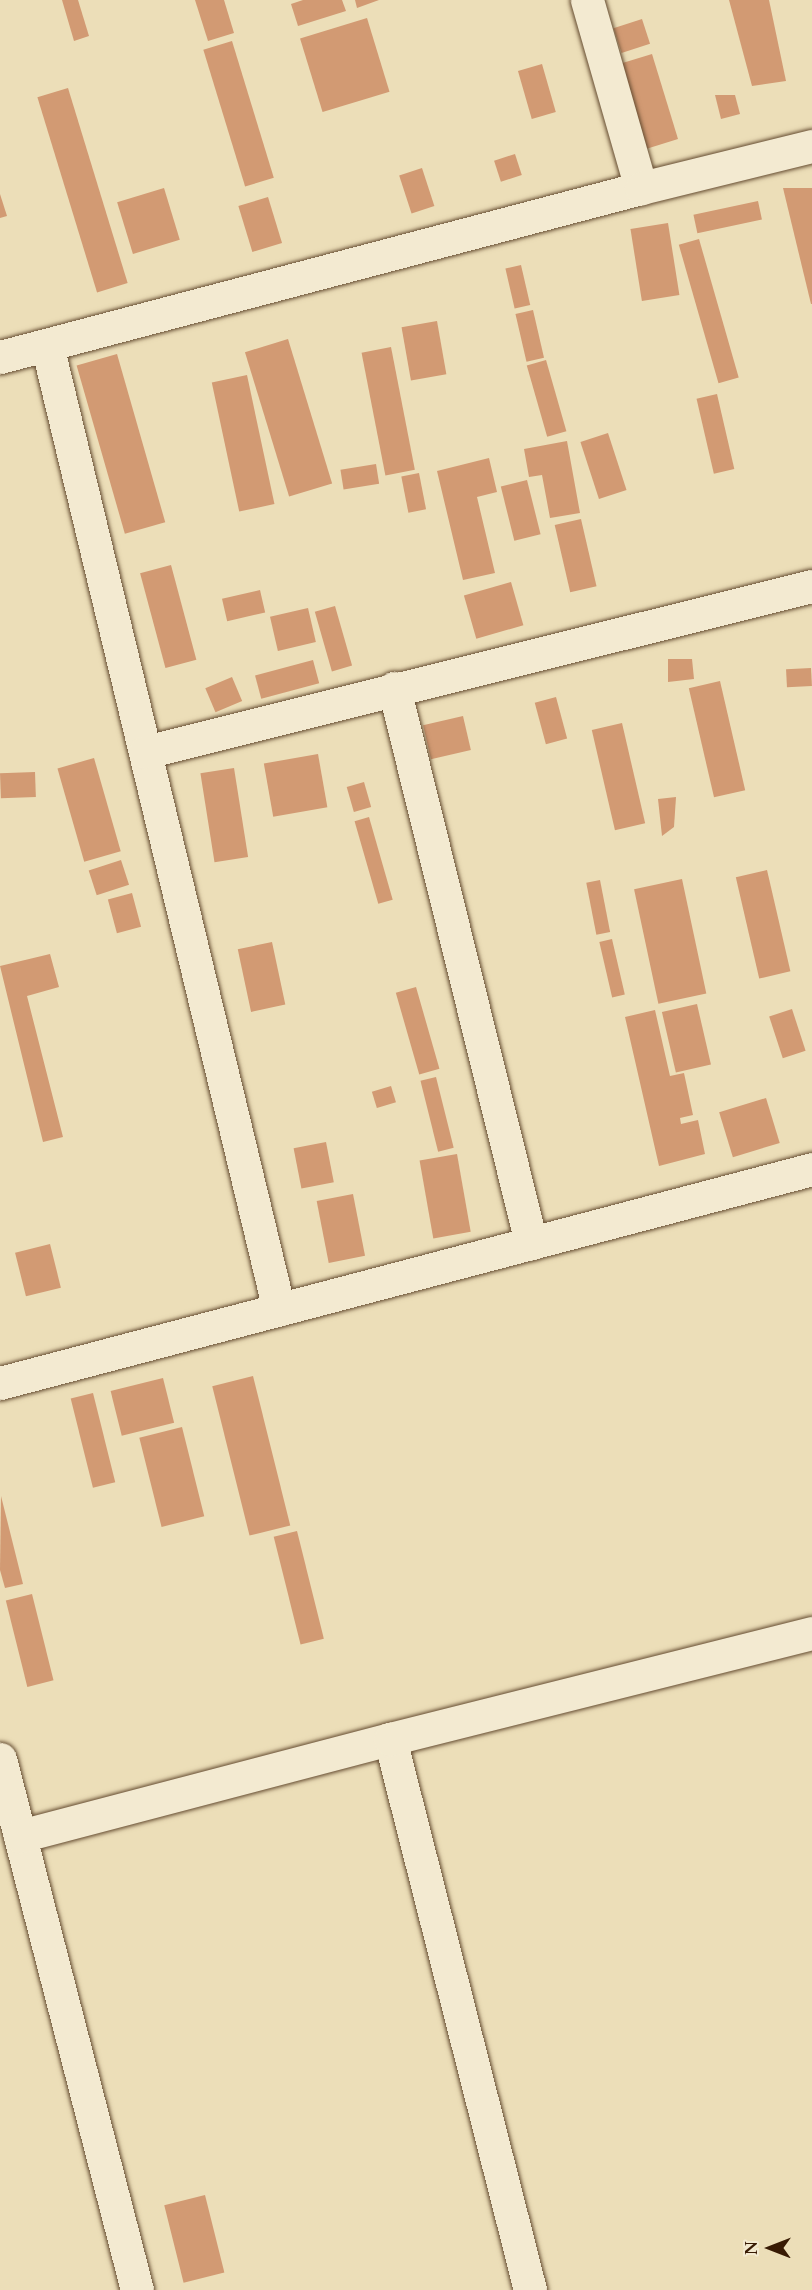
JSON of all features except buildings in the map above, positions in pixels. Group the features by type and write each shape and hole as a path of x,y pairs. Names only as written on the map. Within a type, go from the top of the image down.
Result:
{"street":[{"path":"587,0 641,188"},
{"path":"0,357 641,188 812,146"},
{"path":"47,345 279,1310"},
{"path":"145,752 394,688 812,586"},
{"path":"394,688 531,1243"},
{"path":"0,1383 812,1169"},
{"path":"20,1836 390,1738 812,1633"},
{"path":"390,1738 530,2290"},
{"path":"0,1759 137,2290"}]}
